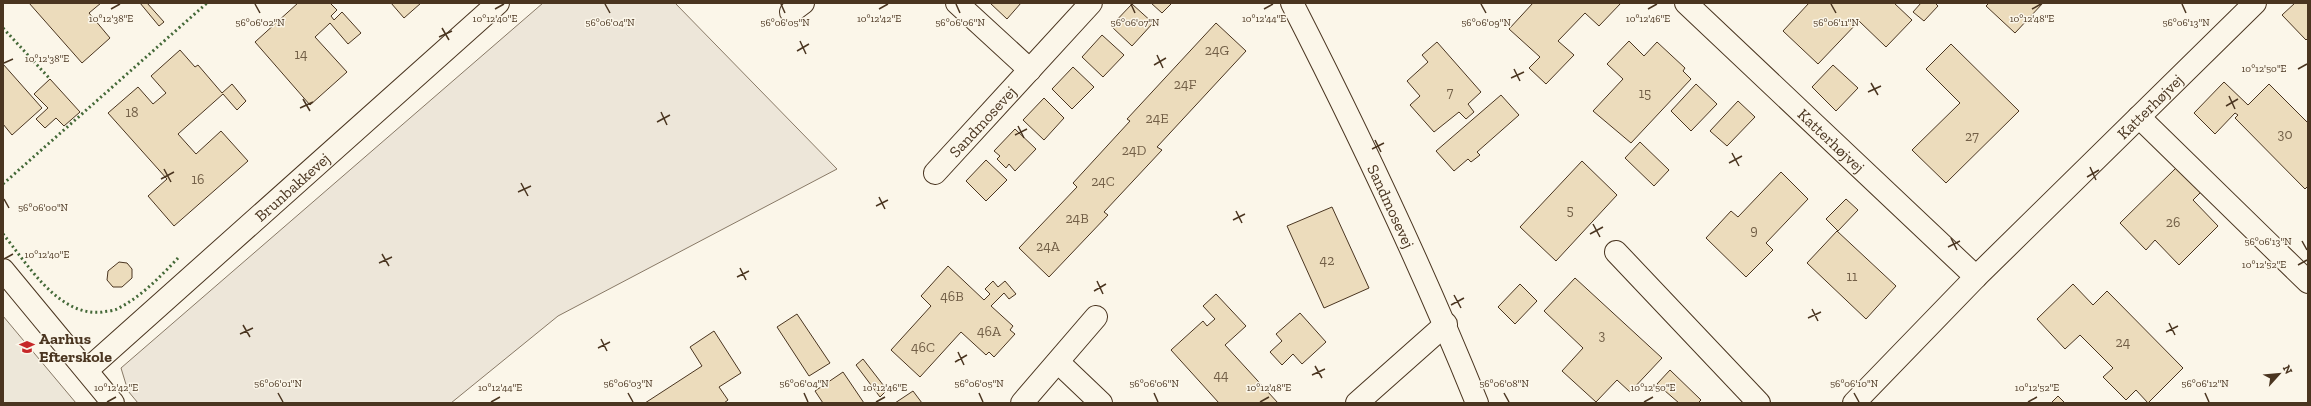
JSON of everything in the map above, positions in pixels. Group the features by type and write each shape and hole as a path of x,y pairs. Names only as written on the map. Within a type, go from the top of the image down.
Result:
{"street":[{"name":"Brunbakkevej","path":"87,370 498,3"},
{"path":"957,3 1030,70"},
{"name":"Sandmosevej","path":"935,173 1091,3"},
{"name":"Sandmosevej","path":"1292,3 1348,111 1446,324 1477,403"},
{"name":"Katterhøjvej","path":"1686,3 1976,277"},
{"name":"Katterhøjvej","path":"1854,403 1976,277 2255,3"},
{"path":"2139,117 2308,282"},
{"path":"1616,252 1759,403"},
{"path":"3,270 113,403"},
{"path":"1022,403 1096,316"},
{"path":"1357,403 1446,324"},
{"path":"1058,362 1101,403"}],"shaded area":[{"path":"543,3 675,3 837,169 558,316 451,403 138,403 128,391 121,368"},
{"path":"3,316 76,403 3,403"}],"building":[{"path":"29,3 101,3 89,13 110,38 82,63"},
{"path":"140,3 147,3 164,22 159,26"},
{"path":"298,3 330,3 337,10 331,16 334,20 342,12 361,33 348,44 330,23 315,37 347,72 310,105 255,42"},
{"path":"391,3 421,3 404,18"},
{"path":"990,3 1021,3 1007,19"},
{"path":"1151,3 1172,3 1162,13"},
{"path":"1533,3 1621,3 1599,26 1585,13 1558,41 1574,55 1546,84 1529,68 1540,57 1509,29"},
{"path":"1809,3 1894,3 1912,20 1886,47 1859,21 1818,64 1783,31"},
{"path":"1921,3 1935,3 1938,6 1924,21 1913,12"},
{"path":"1989,3 2043,3 2015,33 1986,6"},
{"path":"2295,3 2308,3 2308,38 2306,40 2282,15"},
{"path":"1132,4 1153,23 1132,46 1111,26"},
{"path":"1216,23 1246,51 1157,147 1162,150 1104,212 1108,215 1049,277 1019,248 1077,187 1073,183 1130,121 1127,119"},
{"path":"1102,35 1124,55 1103,77 1082,57"},
{"path":"1629,41 1644,56 1657,42 1685,68 1683,71 1691,79 1631,143 1593,111 1623,79 1607,64"},
{"path":"1437,42 1481,92 1468,104 1474,112 1466,119 1459,112 1434,132 1410,105 1420,96 1407,81 1428,62 1422,55"},
{"path":"1951,44 2019,111 1946,183 1912,150 1960,103 1926,69"},
{"path":"180,50 195,67 198,65 222,93 232,84 246,101 237,110 223,94 178,134 196,154 221,131 248,161 174,226 148,196 167,179 108,113 138,87 153,104 166,93 151,76"},
{"path":"3,64 42,108 12,135 3,124"},
{"path":"1833,65 1858,88 1836,111 1812,87"},
{"path":"1073,67 1094,87 1072,109 1052,89"},
{"path":"50,79 80,112 64,126 56,118 45,128 36,119 48,108 34,94"},
{"path":"2224,82 2248,105 2269,84 2308,123 2308,186 2305,189 2235,118 2238,115 2235,113 2215,134 2194,113"},
{"path":"1696,84 1717,104 1691,131 1671,111"},
{"path":"1501,95 1519,115 1477,152 1480,155 1471,162 1468,159 1454,171 1436,151"},
{"path":"1044,98 1064,118 1044,140 1023,120"},
{"path":"1738,101 1755,117 1727,146 1710,131"},
{"path":"1015,129 1036,149 1015,171 1009,164 1006,168 997,159 1000,156 994,151"},
{"path":"1640,142 1669,170 1654,186 1625,158"},
{"path":"986,160 1007,180 986,201 966,181"},
{"path":"1582,161 1617,195 1556,261 1520,227"},
{"path":"2177,167 2201,192 2193,200 2218,226 2179,265 2155,240 2146,250 2120,223"},
{"path":"1781,172 1808,199 1766,243 1773,250 1746,277 1706,238 1731,211 1738,217"},
{"path":"1846,199 1858,210 1838,231 1826,219"},
{"path":"1332,207 1369,288 1324,308 1287,226"},
{"path":"1837,231 1896,286 1866,319 1807,263"},
{"path":"119,262 127,263 132,269 132,278 122,287 113,287 107,280 108,271"},
{"path":"948,266 984,300 990,294 985,289 993,281 998,287 1005,281 1016,294 1009,299 1004,293 991,306 1013,326 1010,330 1015,334 994,357 989,352 986,355 961,332 920,377 891,350 931,306 921,296"},
{"path":"1575,278 1662,358 1630,392 1617,380 1596,402 1562,371 1583,348 1544,311"},
{"path":"1520,284 1537,301 1515,324 1498,307"},
{"path":"2073,284 2093,305 2107,291 2183,368 2148,403 2136,390 2126,400 2103,377 2113,368 2080,335 2065,349 2037,319"},
{"path":"1216,294 1246,326 1225,345 1278,403 1219,403 1171,350 1203,321 1207,326 1215,319 1203,306"},
{"path":"1300,313 1326,342 1302,364 1293,354 1282,365 1270,352 1282,341 1276,334"},
{"path":"797,314 830,363 809,376 777,327"},
{"path":"714,331 741,373 719,387 728,400 724,403 645,403 702,366 690,347"},
{"path":"863,359 887,390 880,397 856,365"},
{"path":"1670,370 1701,400 1698,403 1679,403 1657,384"},
{"path":"843,372 864,403 823,403 815,391"},
{"path":"913,391 922,403 895,403"},
{"path":"2058,396 2065,403 2051,403"}],"hedge":[{"path":"3,184 207,3"},
{"path":"3,28 50,79"},
{"path":"3,234 45,286 71,306 86,311 112,311 126,304 150,286 178,258"}],"place":[{"name":"Aarhus Efterskole","path":"27,347"}]}
